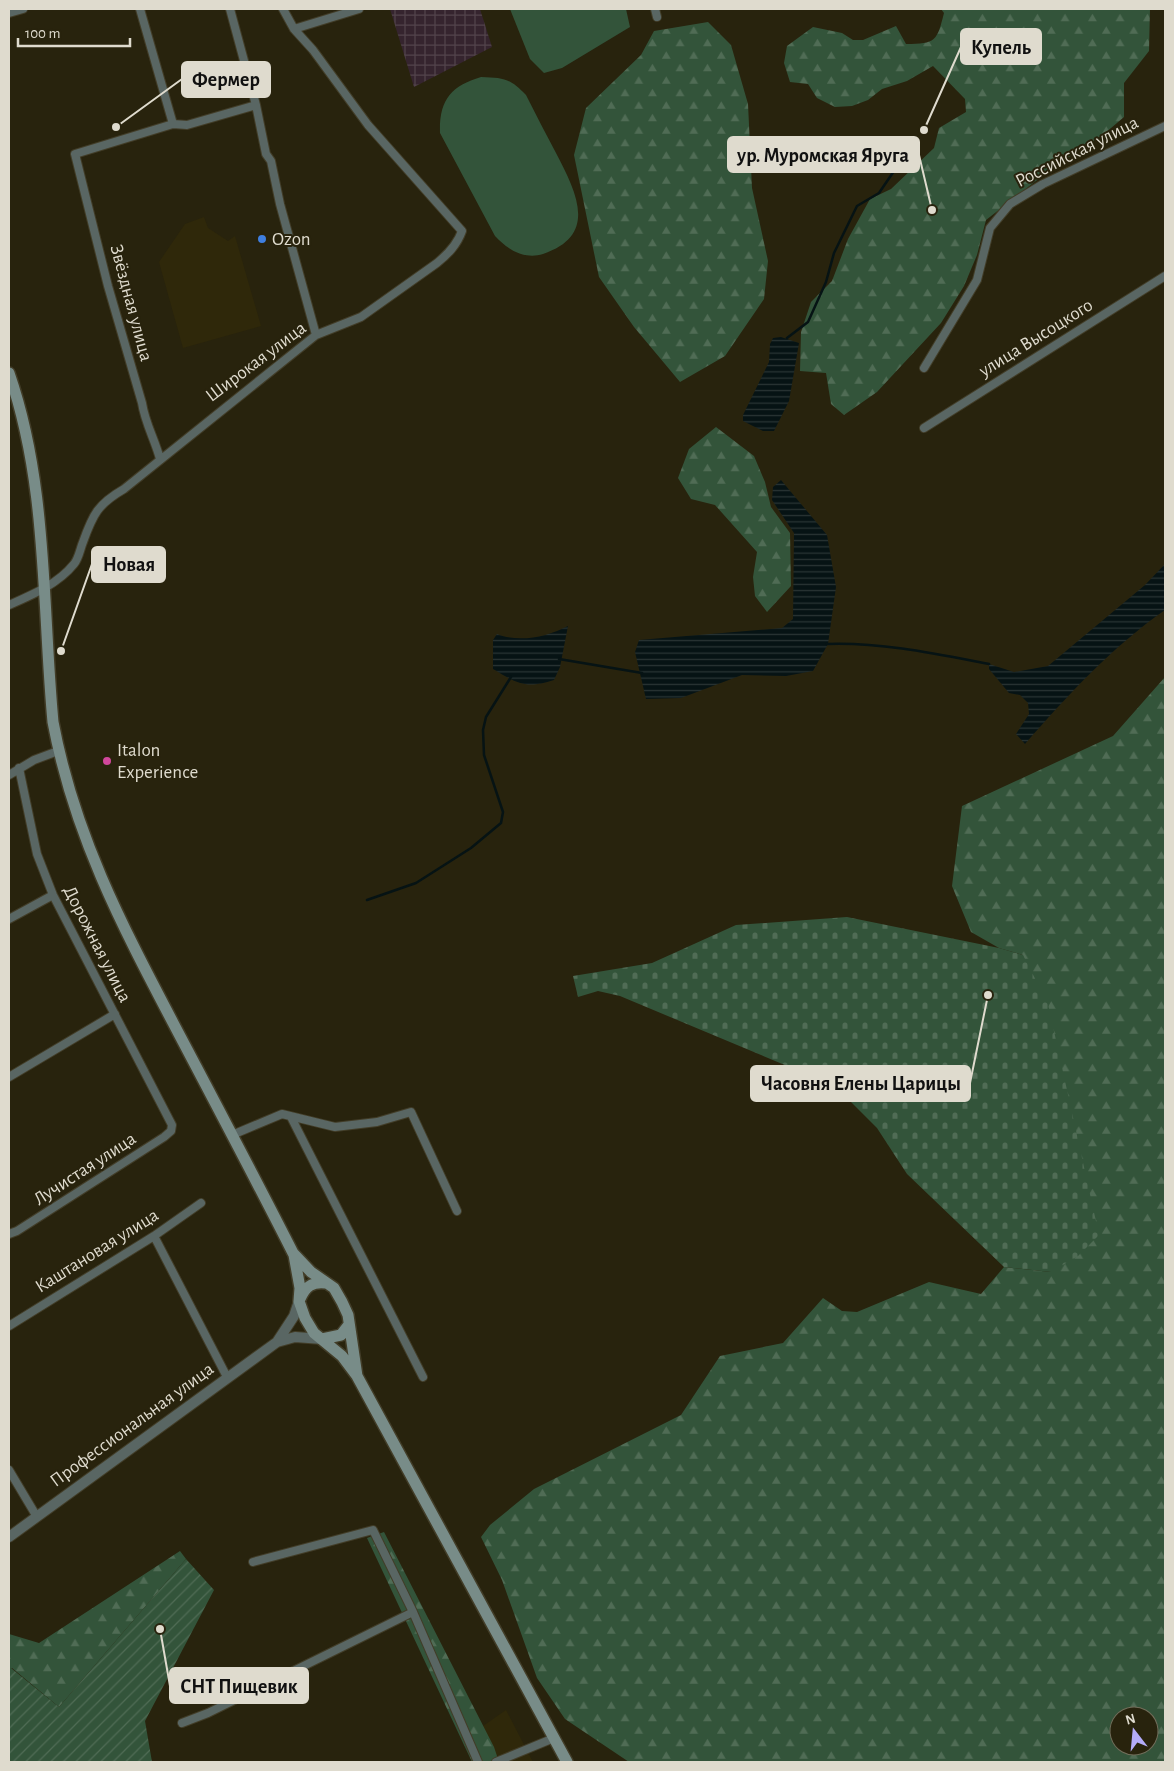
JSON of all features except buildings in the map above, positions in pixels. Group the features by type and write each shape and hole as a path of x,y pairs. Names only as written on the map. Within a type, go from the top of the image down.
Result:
{"main road":[{"path":"9,373 20,404 32,456 44,588 49,684 58,751 79,824 107,893 293,1253 300,1288 299,1301 308,1324 317,1337 342,1356 357,1376 567,1762"},
{"path":"293,1253 311,1272 334,1288 342,1302 348,1315 348,1326 357,1376"},
{"path":"299,1301 308,1286 315,1283 326,1283"},
{"path":"322,1339 341,1335 348,1326"}],"street":[{"path":"9,13 24,9"},
{"path":"140,9 173,124 187,125 256,105"},
{"path":"230,9 256,105 266,154 271,161 280,204 316,335"},
{"name":"Широкая улица","path":"9,605 44,588 75,563 97,509 106,499 124,489 316,335 361,317 437,263 448,254 458,241 462,231 368,126 313,50 294,30 283,9"},
{"path":"294,30 359,9"},
{"path":"655,9 657,17"},
{"name":"Звёздная улица","path":"160,459 156,444 145,421 142,403 108,286 75,154 173,124"},
{"name":"Российская улица","path":"924,368 977,280 990,228 1010,204 1043,184 1165,126"},
{"name":"улица Высоцкого","path":"924,428 1165,276"},
{"path":"9,775 34,760 58,751"},
{"name":"Дорожная улица","path":"20,768 37,854 53,895 172,1125"},
{"path":"9,919 53,895"},
{"path":"9,1077 115,1014"},
{"path":"232,1134 282,1114 334,1127 376,1122 411,1112 457,1211"},
{"path":"290,1117 423,1377"},
{"name":"Лучистая улица","path":"9,1234 17,1231 164,1137 171,1131 172,1125"},
{"name":"Каштановая улица","path":"9,1326 154,1236 201,1203"},
{"path":"154,1236 228,1377"},
{"path":"277,1342 294,1316 299,1301"},
{"path":"277,1342 295,1337 322,1339"},
{"name":"Профессиональная улица","path":"9,1537 277,1342"},
{"path":"9,1470 37,1517"},
{"path":"253,1562 374,1530 413,1612 478,1762"},
{"path":"182,1723 208,1713 413,1612"},
{"path":"496,1762 554,1738"}],"shaded area":[{"path":"390,9 480,9 492,47 414,87"},
{"path":"204,217 208,228 228,241 235,236 261,326 183,348 159,262 185,224"},
{"path":"781,337 799,343 789,401 774,431 763,431 743,421 743,415 769,362 770,344 773,338"},
{"path":"781,480 827,535 836,587 828,644 813,671 786,676 742,675 681,698 646,699 635,652 639,640 782,628 793,619 794,533 772,500 773,487"},
{"path":"1165,564 1165,610 1109,656 1074,690 1025,744 1016,734 1029,714 1028,703 1020,695 1009,693 989,669 989,664 1014,672 1048,666 1145,585"},
{"path":"568,626 560,667 554,680 536,684 522,684 493,669 493,640 497,634 514,638 533,638"},
{"path":"506,1710 533,1762 499,1762 483,1726"}],"green space":[{"path":"510,9 626,9 630,27 562,68 544,73 530,59"},
{"path":"941,9 1150,9 1149,51 1124,83 1124,117 1104,134 1055,166 986,220 977,255 964,286 941,323 877,392 844,415 831,404 826,373 800,371 801,332 811,302 832,281 848,239 870,199 891,189 934,148 939,128 966,112 965,99 933,66 907,81 882,89 868,100 852,106 835,107 817,98 808,84 790,82 784,63 787,46 813,27 842,33 853,40 863,40 896,26 906,44 929,42 934,39 939,30 944,13"},
{"path":"708,22 731,45 748,104 752,188 768,261 764,299 725,356 680,382 634,327 599,277 574,155 586,108 641,55 654,31"},
{"path":"481,77 511,82 526,95 563,167 575,196 578,210 577,223 572,235 561,246 543,254 529,256 516,252 495,236 440,133 442,112 449,96 462,85"},
{"path":"716,427 754,456 765,482 771,507 790,533 791,586 767,612 755,596 753,577 757,552 715,505 691,499 678,478 689,449"},
{"path":"1165,677 1165,1762 629,1762 565,1719 537,1678 502,1580 481,1537 490,1525 534,1489 681,1415 720,1356 783,1343 823,1298 842,1311 857,1312 929,1282 981,1294 1004,1267 1051,1272 1023,955 999,948 971,932 952,886 962,806 1113,736"},
{"path":"847,917 999,948 1023,955 1048,1004 1099,1235 1078,1256 1051,1272 1004,1267 907,1174 877,1128 850,1101 811,1076 620,996 598,991 578,997 573,976 652,963 736,925"},
{"path":"384,1532 494,1747 499,1762 472,1762 367,1538"},
{"path":"180,1551 186,1559 59,1707 12,1668 9,1670 9,1634 39,1643"},
{"path":"186,1559 214,1590 145,1721 152,1762 9,1762 9,1670 11,1668 59,1707"}],"waterway":[{"path":"787,338 808,322 826,282 834,253 857,206 879,193 894,171 914,152"},
{"path":"827,644 888,647 989,664"},
{"path":"559,659 642,673"},
{"path":"367,900 416,883 471,848 501,823 503,812 484,755 483,730 486,717 511,677"}],"place":[{"name":"Фермер","path":"116,127"},
{"name":"Купель","path":"924,130"},
{"name":"ур. Муромская Яруга","path":"932,210"},
{"name":"Ozon","path":"262,239"},
{"name":"Новая","path":"61,651"},
{"name":"Italon Experience","path":"107,761"},
{"name":"Часовня Елены Царицы","path":"988,995"},
{"name":"СНТ Пищевик","path":"160,1629"}]}
